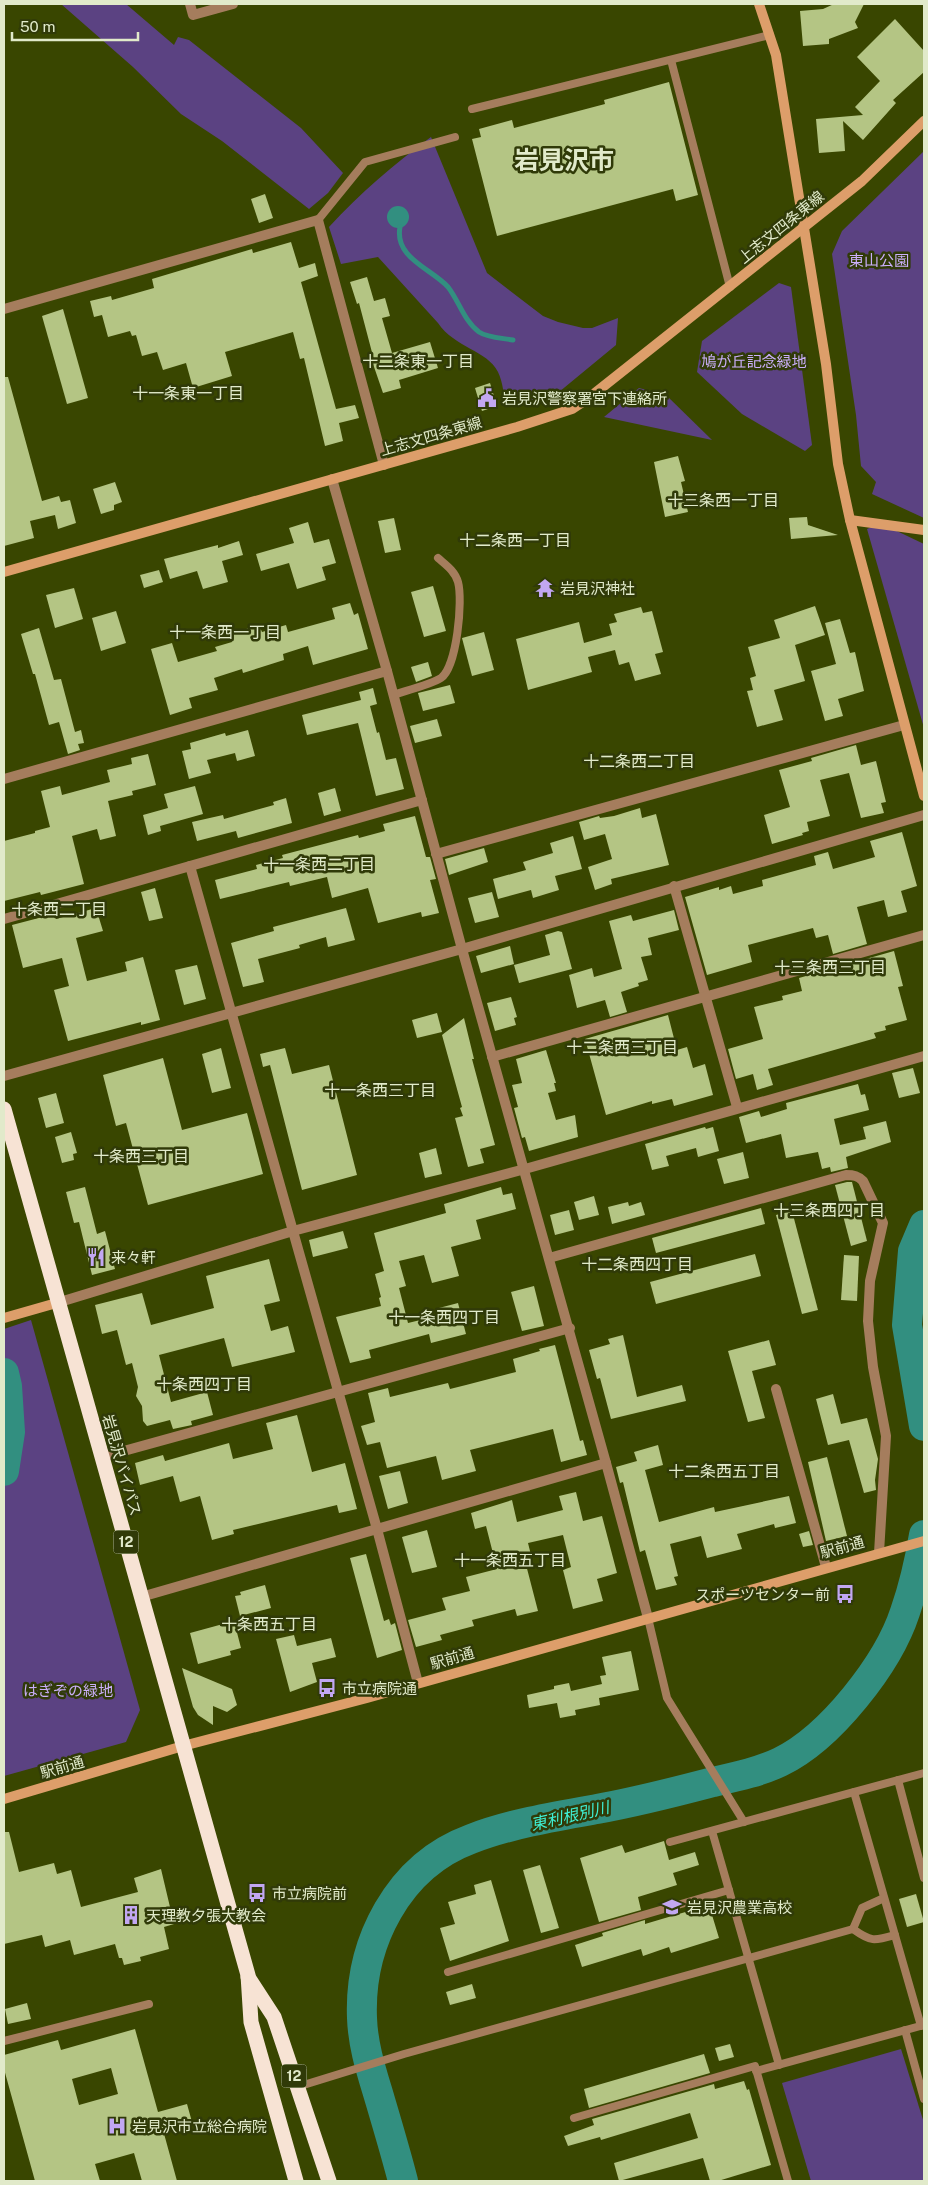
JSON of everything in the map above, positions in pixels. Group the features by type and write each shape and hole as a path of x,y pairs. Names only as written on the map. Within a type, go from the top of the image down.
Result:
{"highway":[{"name":"岩見沢バイパス","path":"4,1109 60,1302 248,1975 251,2022 296,2181"},
{"name":"岩見沢バイパス","path":"248,1975 274,2017 329,2181"}],"street":[{"path":"190,4 193,15 232,4"},
{"path":"759,4 776,55 826,364 838,464 850,520 924,796"},
{"name":"上志文四条東線","path":"4,572 549,418 572,408 590,397 862,181 924,121"},
{"path":"4,309 318,220 384,465"},
{"path":"332,479 387,671 492,1057 570,1328 648,1618"},
{"path":"850,520 924,530"},
{"path":"4,779 387,671"},
{"path":"436,854 904,725"},
{"path":"4,919 422,800"},
{"path":"4,1076 462,949 924,815"},
{"path":"190,866 377,1530 418,1683"},
{"path":"674,886 737,1107"},
{"path":"492,1057 924,935"},
{"path":"4,1318 293,1232 525,1169 737,1107 924,1056"},
{"path":"549,1258 846,1175 853,1175 863,1181 883,1223 870,1281 868,1314 873,1367 886,1436 884,1551"},
{"path":"102,1457 570,1328"},
{"path":"776,1389 826,1567"},
{"path":"141,1597 606,1464"},
{"name":"駅前通","path":"4,1799 183,1746 418,1683 924,1540"}],"lane":[{"path":"472,108 770,35"},
{"path":"671,60 730,287"},
{"path":"318,220 365,162 455,137"},
{"path":"393,695 441,678 447,670 455,647 461,600 457,580 453,572 438,558"},
{"path":"648,1618 666,1698 744,1822"},
{"path":"670,1842 924,1773"},
{"path":"898,1780 924,1878"},
{"path":"756,2071 923,2026 854,1792"},
{"path":"712,1831 778,2064"},
{"path":"448,1972 728,1890"},
{"path":"853,1929 862,1908 884,1898"},
{"path":"297,2087 404,2054 853,1929 874,1940 895,1935"},
{"path":"4,2041 149,2004"},
{"path":"905,2030 924,2099"},
{"path":"574,2118 755,2066 788,2181"}],"green space":[{"path":"61,4 126,4 174,45 178,37 189,40 301,128 343,173 328,193 309,209 222,141 181,114 133,67"},
{"path":"431,137 487,273 543,316 558,322 583,328 592,328 618,318 616,345 559,392 506,407 501,380 493,365 445,331 378,257 341,264 329,227 378,179"},
{"name":"東山公園","path":"924,151 924,518 872,494 876,482 861,466 856,415 832,254 842,231"},
{"name":"鳩が丘記念緑地","path":"779,283 791,287 812,445 805,451 742,414 697,372 702,341"},
{"path":"639,388 666,395 712,440 604,417"},
{"path":"880,523 924,544 924,728 867,529"},
{"name":"はぎぞの緑地","path":"31,1320 140,1710 126,1742 4,1776 4,1329"},
{"path":"901,2049 924,2123 924,2181 811,2181 782,2083"}],"water":[{"path":"398,206 406,209 409,217 406,225 398,228 390,225 387,217 390,209"}],"building":[{"path":"834,4 864,4 855,22 858,28 829,39 829,44 803,46 800,11 823,9"},
{"path":"895,19 924,51 924,72 893,100 896,103 863,140 843,121 845,151 819,153 816,119 863,115 855,107 880,81 857,57"},
{"path":"669,82 698,195 676,201 673,189 497,236 472,139 481,137 479,129 512,120 514,128 605,104 604,100"},
{"path":"265,194 273,218 259,223 251,199"},
{"path":"291,242 299,268 315,263 318,276 301,282 336,409 355,405 359,418 339,423 343,441 325,446 304,358 300,359 293,332 225,352 232,376 193,388 186,363 163,370 157,352 142,356 136,335 132,336 130,331 108,337 102,315 94,317 90,301 111,296 112,300 154,288 152,279 252,249 253,253"},
{"path":"367,277 374,301 385,298 390,316 382,318 392,353 430,342 438,368 399,380 401,388 383,393 372,361 374,360 359,303 357,304 350,282"},
{"path":"63,309 88,398 67,404 42,316"},
{"path":"4,377 8,377 42,501 59,496 61,502 70,500 76,523 58,529 55,515 30,521 34,538 4,546"},
{"path":"490,383 497,406 482,411 475,388"},
{"path":"678,456 685,481 681,482 688,512 665,517 654,462"},
{"path":"115,482 122,502 114,505 114,510 101,514 93,489"},
{"path":"807,517 808,525 838,535 791,539 789,518"},
{"path":"394,518 401,550 385,553 378,521"},
{"path":"308,522 314,543 329,539 336,563 322,567 326,580 297,589 289,563 261,571 256,554 294,543 289,528"},
{"path":"239,541 243,555 222,561 228,582 203,589 197,571 170,579 164,559 218,545 218,548"},
{"path":"159,570 163,582 144,588 140,575"},
{"path":"433,586 446,631 424,637 411,592"},
{"path":"74,588 83,619 55,628 46,595"},
{"path":"350,603 354,615 358,613 368,649 313,665 308,646 283,654 284,660 243,673 242,669 214,678 218,690 189,698 192,708 170,715 151,649 172,643 178,662 217,651 215,647 232,642 230,634 259,625 262,632 286,625 288,632 335,619 332,608"},
{"path":"815,606 825,635 795,645 805,681 774,690 783,720 757,727 747,691 753,690 750,678 756,676 748,647 780,638 774,620"},
{"path":"641,607 643,613 652,611 663,652 655,654 661,674 635,681 629,662 619,665 615,650 588,657 592,672 528,690 516,639 579,622 584,643 612,635 609,624 617,622 614,614"},
{"path":"116,611 126,643 101,651 92,618"},
{"path":"840,619 850,653 855,652 864,691 838,699 843,716 825,721 811,671 836,664 825,623"},
{"path":"39,628 54,680 61,679 75,732 81,730 84,743 78,744 80,750 68,754 59,722 49,725 35,674 33,674 21,634"},
{"path":"484,632 494,670 472,676 462,638"},
{"path":"428,662 432,676 416,682 411,667"},
{"path":"450,685 455,703 423,711 418,693"},
{"path":"373,688 377,704 370,706 377,733 379,732 386,760 396,758 404,789 376,796 358,723 307,735 302,715 361,700 359,692"},
{"path":"437,719 442,736 415,743 410,726"},
{"path":"248,730 255,756 237,761 235,753 207,760 211,773 189,779 182,751 191,749 190,743 225,733 226,736"},
{"path":"856,745 861,765 876,761 886,802 881,803 884,813 861,818 849,773 820,780 830,816 807,822 809,831 802,833 803,835 772,844 764,815 790,807 779,770 812,761 811,758"},
{"path":"148,754 156,785 132,791 133,795 108,801 116,836 100,840 97,829 72,836 84,884 41,895 40,892 4,901 4,841 50,827 41,791 60,786 62,795 110,782 107,770 132,764 131,758"},
{"path":"195,786 203,814 160,826 161,831 148,835 143,815 168,808 164,794"},
{"path":"335,788 341,811 324,816 318,793"},
{"path":"286,798 292,823 238,838 236,831 197,841 192,822 223,815 224,819 274,805 273,802"},
{"path":"640,808 642,818 656,814 669,865 611,879 612,884 595,890 588,867 612,859 605,834 584,840 579,822 599,816 600,818 614,816"},
{"path":"415,816 426,857 430,857 436,879 430,880 439,913 422,917 421,912 378,923 368,888 332,898 327,877 290,886 289,882 220,899 215,880 257,869 256,865 283,858 282,855 358,835 359,838 385,831 383,824"},
{"path":"902,832 917,886 901,891 907,912 888,917 884,900 857,907 867,944 833,954 828,935 816,938 813,928 748,945 752,962 707,975 685,897 719,887 719,890 731,886 733,894 763,886 762,880 816,865 814,856 828,852 833,869 875,857 870,841"},
{"path":"573,836 582,869 555,876 559,890 533,898 531,890 498,899 493,879 526,870 523,862 553,853 550,843"},
{"path":"484,848 488,862 449,875 445,859"},
{"path":"155,888 163,918 149,921 141,892"},
{"path":"492,892 499,917 475,923 468,898"},
{"path":"96,908 103,931 76,938 87,981 127,971 125,962 143,957 160,1020 141,1025 141,1022 68,1041 54,990 69,986 62,958 23,968 12,925 54,914 56,919"},
{"path":"346,908 355,940 328,947 326,937 299,945 300,948 258,959 264,982 243,987 231,943 274,931 273,927"},
{"path":"674,910 679,930 648,938 652,955 641,957 648,980 638,983 639,986 621,992 627,1012 610,1017 605,1000 577,1008 569,975 592,968 594,977 622,969 609,921 631,915 633,921"},
{"path":"558,931 562,932 572,969 519,983 514,965 550,955 545,935"},
{"path":"510,946 514,964 481,973 476,956"},
{"path":"894,951 903,986 898,987 907,1020 885,1026 886,1030 874,1033 876,1038 768,1069 773,1085 757,1090 753,1074 736,1079 728,1049 763,1039 754,1007 783,1000 782,996 802,991 799,978"},
{"path":"197,965 206,999 184,1005 175,970"},
{"path":"511,997 517,1017 514,1018 516,1025 495,1031 487,1003"},
{"path":"437,1013 442,1032 417,1038 412,1020"},
{"path":"668,1015 677,1050 687,1047 693,1068 705,1064 713,1095 674,1106 672,1099 652,1104 652,1101 606,1115 585,1039"},
{"path":"464,1018 474,1059 472,1059 495,1145 480,1149 484,1163 468,1167 455,1118 463,1116 460,1108 462,1107 442,1035"},
{"path":"221,1048 231,1088 212,1093 202,1054"},
{"path":"285,1048 292,1074 329,1065 357,1175 302,1190 270,1065 263,1067 260,1054"},
{"path":"546,1050 556,1083 554,1083 556,1091 548,1093 556,1120 575,1115 578,1137 529,1151 525,1137 522,1138 514,1108 518,1107 512,1085 522,1083 516,1059"},
{"path":"163,1058 182,1130 247,1113 263,1174 148,1205 126,1123 116,1126 103,1075"},
{"path":"913,1068 920,1093 899,1098 892,1073"},
{"path":"858,1084 861,1095 865,1094 869,1110 834,1119 840,1145 866,1139 863,1127 886,1121 891,1142 846,1157 848,1168 831,1172 830,1167 822,1169 818,1152 786,1158 781,1134 746,1143 739,1117 759,1111 761,1117 787,1109 786,1103"},
{"path":"56,1093 64,1123 46,1128 38,1098"},
{"path":"705,1127 706,1129 713,1127 719,1151 698,1157 696,1148 666,1156 669,1166 652,1170 645,1144"},
{"path":"71,1132 77,1153 73,1154 74,1160 62,1163 55,1137"},
{"path":"436,1148 442,1174 425,1178 419,1153"},
{"path":"743,1152 749,1178 724,1184 717,1159"},
{"path":"852,1182 867,1241 851,1246 835,1185"},
{"path":"85,1187 97,1234 105,1231 115,1269 92,1275 79,1222 74,1223 66,1192"},
{"path":"501,1187 503,1195 512,1193 516,1209 476,1220 481,1239 451,1247 459,1276 432,1283 424,1255 399,1261 406,1286 399,1288 408,1323 441,1315 439,1308 458,1303 466,1334 431,1343 429,1334 369,1350 371,1358 350,1363 336,1317 381,1306 379,1298 381,1297 375,1274 384,1271 374,1233 446,1213 444,1204"},
{"path":"594,1196 599,1215 579,1220 574,1202"},
{"path":"628,1202 629,1206 641,1202 645,1215 612,1224 608,1207"},
{"path":"761,1208 765,1224 656,1253 652,1238"},
{"path":"569,1210 574,1230 555,1235 550,1215"},
{"path":"792,1211 818,1310 802,1314 776,1215"},
{"path":"343,1231 348,1248 313,1257 309,1240"},
{"path":"755,1254 761,1276 656,1304 650,1282"},
{"path":"844,1255 859,1256 857,1301 841,1300"},
{"path":"269,1259 280,1301 264,1305 271,1331 288,1326 295,1352 232,1367 224,1338 159,1355 171,1402 207,1392 213,1415 191,1421 192,1425 173,1429 170,1420 147,1426 143,1421 142,1406 136,1396 138,1387 132,1363 126,1365 117,1330 102,1334 95,1305 142,1293 151,1325 214,1308 206,1276"},
{"path":"534,1286 544,1326 522,1331 511,1292"},
{"path":"623,1335 637,1397 682,1385 686,1401 611,1419 600,1378 597,1379 589,1350 610,1344 608,1339"},
{"path":"769,1340 776,1365 752,1371 765,1418 748,1422 728,1351"},
{"path":"555,1345 580,1441 583,1440 587,1455 561,1462 553,1429 470,1450 476,1471 442,1480 436,1456 387,1468 380,1442 367,1445 361,1426 375,1422 368,1393 388,1388 390,1397 448,1383 450,1389 466,1385 516,1372 513,1359"},
{"path":"833,1394 841,1424 867,1418 878,1459 875,1480 876,1490 864,1493 849,1440 828,1445 816,1399"},
{"path":"297,1415 312,1472 345,1463 357,1509 339,1513 337,1505 233,1530 234,1534 212,1540 200,1496 180,1502 173,1476 140,1485 135,1463 163,1455 165,1461 229,1443 233,1459 273,1449 266,1423"},
{"path":"658,1445 663,1465 645,1470 659,1522 714,1507 715,1512 789,1496 796,1523 775,1528 774,1524 737,1534 742,1549 707,1558 701,1536 670,1544 678,1576 674,1577 677,1585 656,1590 645,1550 640,1552 623,1482 620,1483 616,1467 637,1461 634,1452"},
{"path":"827,1457 847,1536 826,1541 808,1462"},
{"path":"400,1471 408,1503 388,1509 379,1476"},
{"path":"576,1492 583,1521 602,1516 617,1573 597,1579 603,1601 573,1609 563,1570 571,1567 563,1535 528,1543 531,1555 524,1557 538,1611 517,1616 515,1609 472,1620 474,1626 440,1635 442,1640 416,1647 408,1620 446,1610 442,1598 470,1591 466,1577 497,1569 486,1526 475,1529 471,1513 512,1500 517,1522 563,1510 559,1496"},
{"path":"427,1530 437,1567 412,1573 402,1537"},
{"path":"809,1531 813,1545 803,1547 799,1534"},
{"path":"366,1554 384,1621 389,1619 391,1625 395,1623 402,1650 377,1658 350,1558"},
{"path":"265,1585 271,1608 240,1616 235,1596 241,1595 240,1592"},
{"path":"234,1621 241,1648 230,1651 231,1655 198,1664 190,1633"},
{"path":"294,1635 297,1646 331,1638 336,1657 312,1663 317,1682 290,1692 276,1639"},
{"path":"631,1651 639,1690 599,1698 600,1705 575,1710 576,1715 560,1718 557,1703 529,1708 527,1695 554,1689 554,1686 569,1683 571,1691 602,1684 600,1676 606,1675 602,1657"},
{"path":"182,1668 232,1689 237,1705 227,1712 213,1706 213,1725 198,1715 193,1707"},
{"name":"天理教夕張大教会","path":"4,1832 9,1832 19,1872 54,1863 57,1874 71,1870 81,1907 138,1892 134,1878 161,1869 174,1924 164,1927 169,1949 140,1957 141,1961 124,1965 122,1958 119,1958 115,1944 74,1955 70,1940 45,1947 42,1935 4,1944"},
{"path":"664,1841 669,1860 695,1852 699,1865 673,1873 677,1885 638,1897 641,1910 599,1922 580,1858 622,1845 625,1853"},
{"path":"540,1865 559,1928 541,1933 523,1870"},
{"path":"491,1880 509,1941 450,1961 440,1928 455,1924 448,1902 476,1894 474,1885"},
{"path":"916,1894 924,1922 907,1927 899,1899"},
{"path":"709,1905 719,1938 671,1953 669,1947 643,1956 641,1949 582,1967 575,1945 603,1936 602,1933 645,1920 645,1924"},
{"path":"472,1984 476,1998 450,2005 446,1992"},
{"path":"27,2003 31,2019 8,2024 5,2009"},
{"path":"135,2029 158,2112 187,2104 192,2122 163,2130 177,2181 142,2181 134,2153 95,2164 100,2181 35,2181 4,2069 4,2055 58,2040 61,2050","holes":["111,2068 118,2094 79,2105 72,2079"]},
{"path":"730,2044 734,2057 719,2061 715,2048"},
{"path":"704,2054 710,2073 589,2108 584,2089"},
{"path":"744,2081 747,2090 749,2089 771,2165 718,2181 710,2181 703,2158 619,2181 614,2163 698,2138 690,2113 601,2140 600,2137 568,2146 564,2136 594,2125 592,2119 714,2084 715,2089"}],"waterway":[{"path":"400,227 400,238 408,255 448,287 474,327 487,336 513,340"},
{"name":"東利根別川","path":"924,1225 913,1251 907,1325 924,1426"},
{"path":"4,1373 7,1386 10,1432 4,1471"},
{"name":"東利根別川","path":"403,2181 368,2060 362,2018 363,1990 368,1962 376,1936 388,1910 404,1888 423,1868 445,1851 471,1839 533,1821 641,1800 747,1774 780,1762 799,1751 818,1736 855,1698 885,1654 897,1632 908,1603 924,1535"}],"place":[{"name":"岩見沢警察署宮下連絡所","path":"487,398"},
{"name":"岩見沢神社","path":"545,588"},
{"name":"来々軒","path":"96,1257"},
{"name":"スポーツセンター前","path":"845,1594"},
{"name":"市立病院通","path":"327,1688"},
{"name":"市立病院前","path":"257,1893"},
{"name":"岩見沢農業高校","path":"672,1907"},
{"name":"天理教夕張大教会","path":"131,1915"},
{"name":"岩見沢市立総合病院","path":"117,2126"}],"district":[{"name":"岩見沢市","path":"564,160"},
{"name":"十二条東一丁目","path":"418,361"},
{"name":"十一条東一丁目","path":"188,393"},
{"name":"十三条西一丁目","path":"723,500"},
{"name":"十二条西一丁目","path":"515,540"},
{"name":"十一条西一丁目","path":"225,632"},
{"name":"十二条西二丁目","path":"639,761"},
{"name":"十一条西二丁目","path":"319,864"},
{"name":"十条西二丁目","path":"59,909"},
{"name":"十三条西三丁目","path":"830,967"},
{"name":"十二条西三丁目","path":"622,1047"},
{"name":"十一条西三丁目","path":"380,1090"},
{"name":"十条西三丁目","path":"141,1156"},
{"name":"十三条西四丁目","path":"829,1210"},
{"name":"十二条西四丁目","path":"637,1264"},
{"name":"十一条西四丁目","path":"444,1317"},
{"name":"十条西四丁目","path":"204,1384"},
{"name":"十二条西五丁目","path":"724,1471"},
{"name":"十一条西五丁目","path":"510,1560"},
{"name":"十条西五丁目","path":"269,1624"}]}
